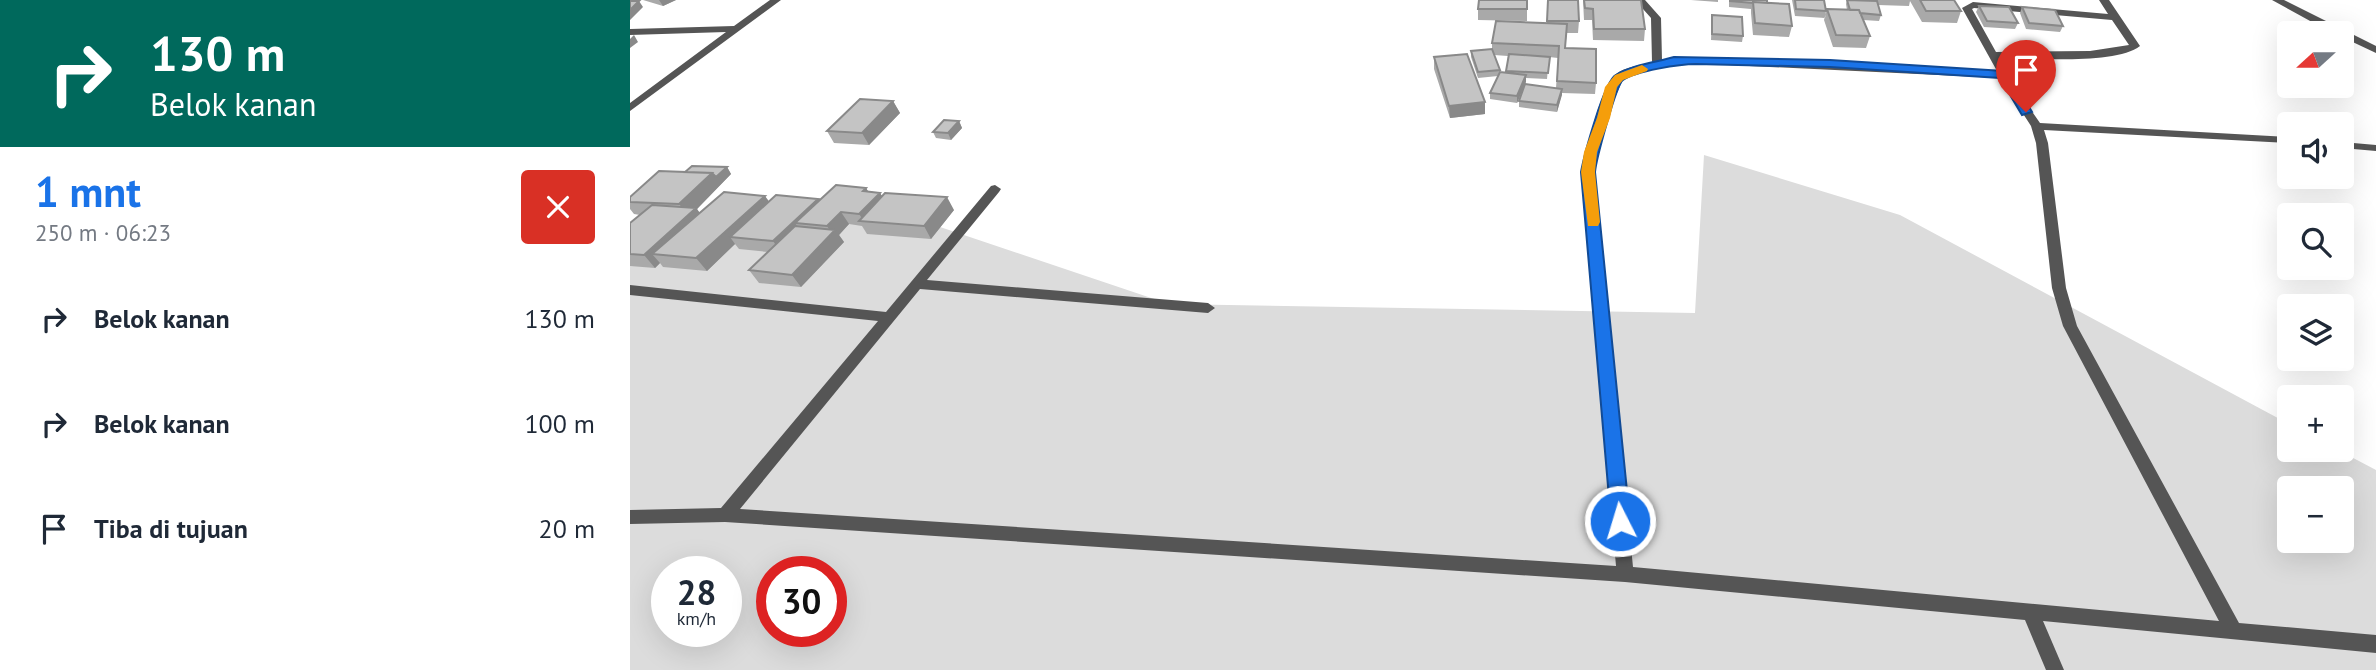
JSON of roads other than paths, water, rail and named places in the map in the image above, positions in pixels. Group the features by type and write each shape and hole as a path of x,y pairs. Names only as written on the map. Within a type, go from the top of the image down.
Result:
{"street":[{"path":"630,107 776,0"},
{"path":"1640,0 1656,18 1657,65"},
{"path":"1994,55 2110,53 2130,50 2135,46 2104,0"},
{"path":"2277,0 2316,21"},
{"path":"2116,17 1969,5 1967,9 2004,75 2037,126 2042,143 2059,288 2070,326 2233,629"},
{"path":"630,32 736,29"},
{"path":"2354,40 2376,50"},
{"path":"1625,574 1588,172 1591,152 1604,118 1611,87 1619,77 1657,65 1696,60 1830,64 2004,75"},
{"path":"2037,126 2277,139"},
{"path":"2354,146 2376,148"},
{"path":"725,514 995,189"},
{"path":"916,284 1208,308"},
{"path":"630,290 889,317"},
{"path":"630,517 725,514 1625,574 2376,644"},
{"path":"2030,611 2055,670"}]}
